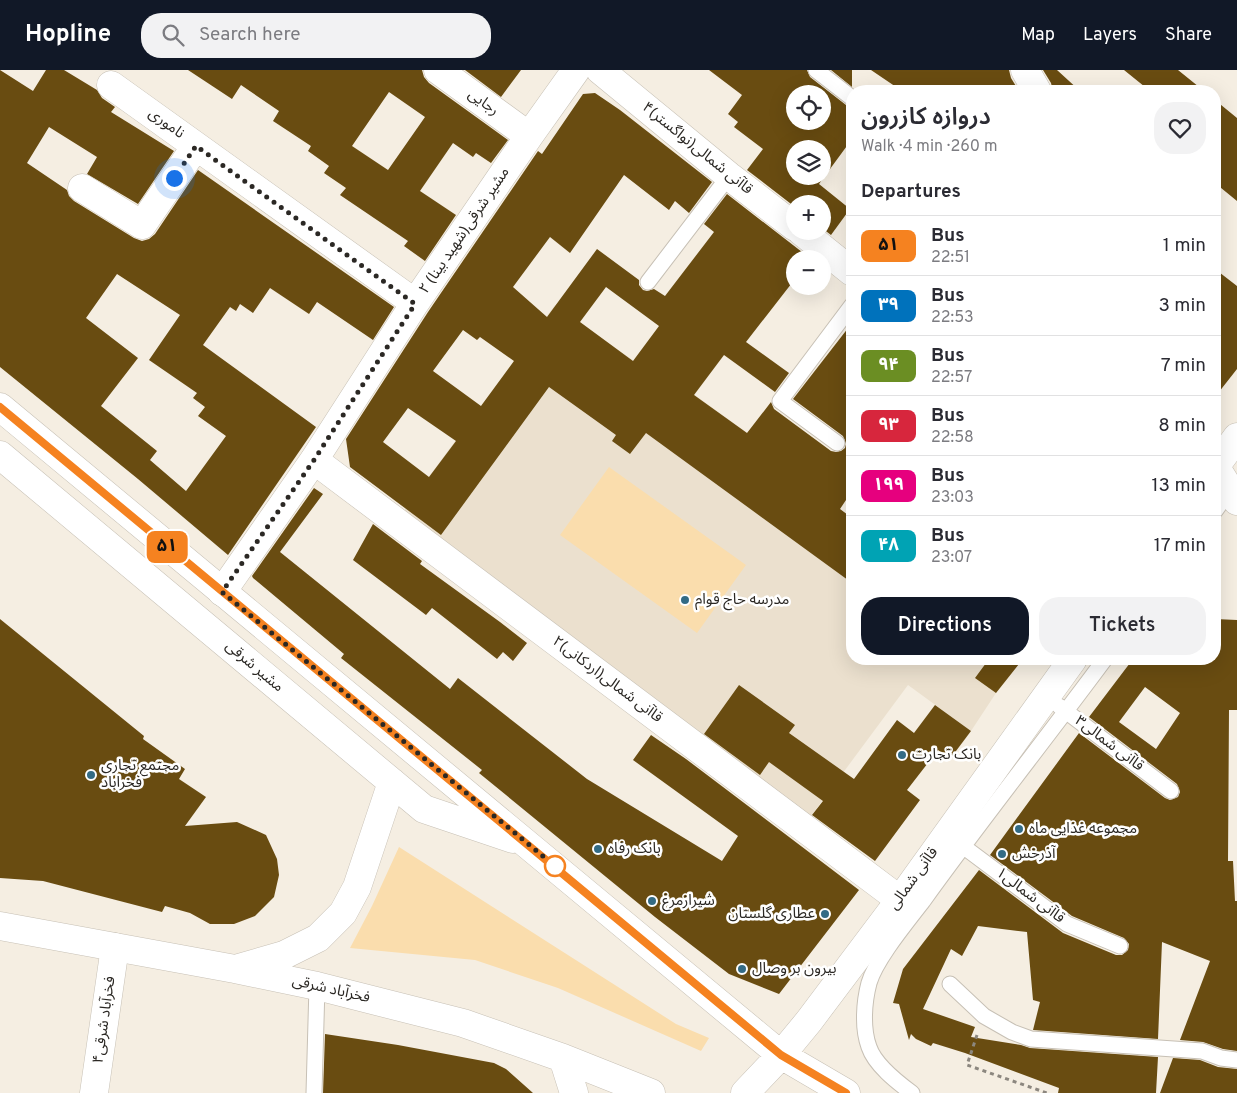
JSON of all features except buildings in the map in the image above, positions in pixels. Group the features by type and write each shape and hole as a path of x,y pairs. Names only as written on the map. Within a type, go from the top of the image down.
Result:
{"main road":[{"name":"رجایی","path":"438,70 529,136"},
{"name":"۲ مشیر شرقی(شهید بینا)","path":"222,592 314,460 415,304 576,70"},
{"name":"۴قاآنی شمالی(نواگستر)","path":"600,70 729,176 786,220"},
{"path":"1025,70 1034,85"},
{"name":"ناموری","path":"111,85 415,304"},
{"path":"82,188 142,225 196,146"},
{"path":"812,240 846,267"},
{"name":"مشیر شرقی","path":"0,407 781,1055 846,1093"},
{"path":"1221,459 1237,437"},
{"name":"مشیر شرقی","path":"0,455 424,809 528,844"},
{"name":"۲قاآنی شمالی(اردکانی)","path":"314,460 900,900"},
{"path":"1221,479 1230,496"},
{"name":"قاآنی شمالی","path":"745,1093 781,1055 809,1021 900,900 955,840 1056,704 1071,665"},
{"path":"305,710 330,681"},
{"path":"235,969 284,955 318,938 344,913 357,886 392,782"},
{"name":"فخرآباد شرقی","path":"0,926 317,986 463,1023 563,1058 651,1093"},
{"name":"فخرآباد شرقی۴","path":"94,1093 115,947"},
{"path":"563,1058 574,1093"}],"lane":[{"path":"816,70 846,93"},
{"path":"648,282 729,176"},
{"path":"837,443 780,401 846,312"},
{"path":"1056,704 1098,665"},
{"name":"قاآنی شمالی۳","path":"1056,704 1171,791"},
{"path":"912,1093 886,1072 869,1047 865,1026 866,1000 870,981 884,955 955,840"},
{"name":"قاآنی شمالی۱","path":"955,840 1067,924 1120,946"},
{"path":"950,984 984,1016 1012,1032 1031,1039 1202,1051 1221,1058 1237,1060"},
{"path":"314,1093 317,986"}],"path":[{"path":"984,1016 967,1065 1047,1093"}],"shaded area":[{"name":"مدرسه حاج قوام","path":"555,305 676,391 681,385 782,458 778,464 846,514 846,665 1018,665 996,693 971,731 908,685 811,816 401,515"},
{"path":"609,467 746,565 697,633 560,535"},
{"path":"399,847 676,1024 709,1038 701,1051 558,988 475,960 350,948"}],"bus line":[{"name":"۵۱","path":"0,407 781,1055 846,1093"}],"place":[{"name":"مدرسه حاج قوام","path":"685,600"},
{"name":"بانک تجارت","path":"902,755"},
{"name":"مجتمع تجاری فخراباد","path":"91,775"},
{"name":"مجموعه غذایی ماه","path":"1019,829"},
{"name":"بانک رفاه","path":"598,849"},
{"name":"آذرخش","path":"1002,854"},
{"name":"شیرازمرغ","path":"652,901"},
{"name":"عطاری گلستان","path":"825,914"},
{"name":"بیرون بر وصال","path":"742,969"}],"route":[{"path":"174,178 196,146 415,304 314,460 222,592 555,866"}]}
